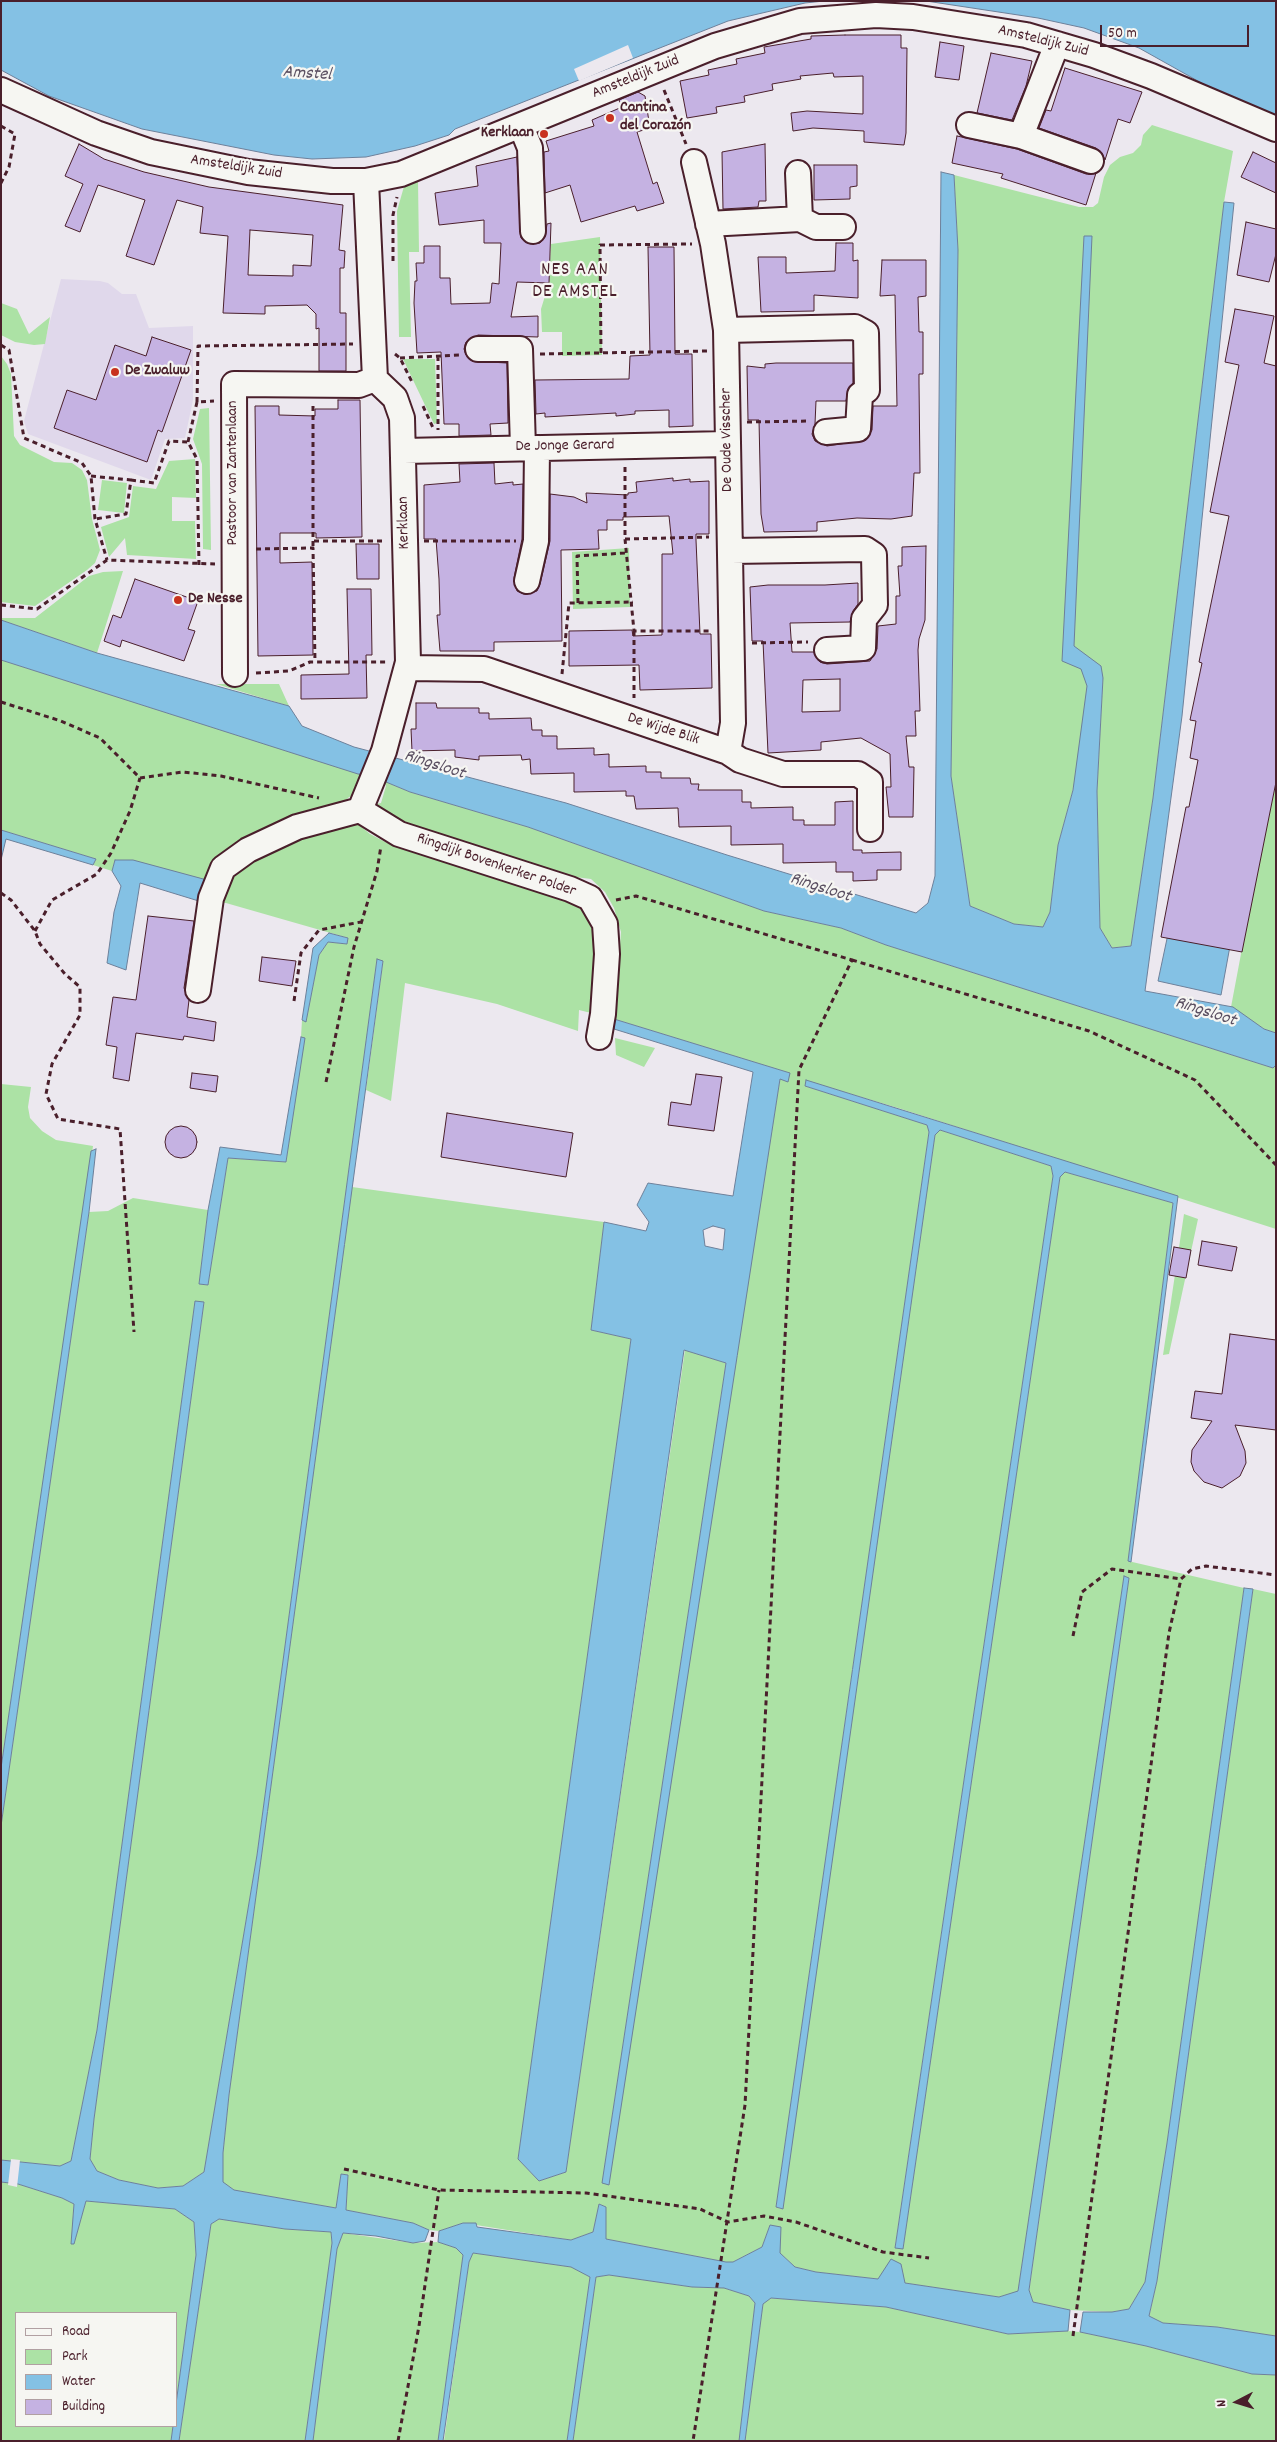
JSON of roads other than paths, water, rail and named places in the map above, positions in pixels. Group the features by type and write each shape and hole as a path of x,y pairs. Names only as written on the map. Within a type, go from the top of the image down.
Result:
{"street":[{"name":"Amsteldijk Zuid","path":"1,90 88,130 150,152 248,172 332,181 366,181 401,174 655,69 715,46 780,26 817,19 848,16 913,17 1026,35 1057,44 1151,76 1276,129"},
{"path":"1022,136 1057,44"},
{"path":"969,125 1022,136 1091,161"},
{"path":"521,126 530,148 533,231"},
{"name":"De Oude Visscher","path":"694,162 711,234 726,340 733,723 728,752"},
{"path":"798,173 800,219"},
{"path":"366,181 375,379"},
{"path":"711,234 800,219 816,227 843,227"},
{"path":"726,340 856,326 866,333 867,390 860,395 858,428 826,432"},
{"path":"481,349 520,349 530,448 536,541 527,581"},
{"name":"Pastoor van Zantenlaan","path":"235,674 234,384 358,385 375,379"},
{"name":"Kerklaan","path":"360,810 384,750 408,665 402,418 395,398 375,379"},
{"name":"De Jonge Gerard","path":"404,451 624,446 727,433"},
{"path":"731,544 865,548 874,555 875,606 864,619 863,648 827,650"},
{"name":"De Wijde Blik","path":"408,665 484,669 728,752 740,760 783,774 858,774 870,782 870,829"},
{"path":"198,990 211,898 224,868 248,850 297,827 360,810"},
{"name":"Ringdijk Bovenkerker Polder","path":"360,810 399,834 570,889 590,898 604,924 608,954 604,1014 599,1037"}],"water":[{"name":"Amstel","path":"1,1 824,1 805,3 728,21 455,129 449,135 415,146 366,157 312,159 274,155 142,129 49,96 1,70"},
{"path":"926,1 1276,1 1276,118 1223,95 1139,48 1084,28 1038,18"},
{"name":"Ringsloot","path":"941,172 954,175 958,250 951,776 970,906 1014,924 1043,927 1050,912 1058,845 1073,790 1087,686 1081,669 1062,661 1084,236 1092,236 1074,646 1101,666 1103,678 1097,791 1100,928 1112,948 1131,946 1153,798 1224,202 1234,203 1182,716 1145,991 1233,1007 1264,1029 1276,1033 1276,1065 1273,1068 886,945 841,928 764,911 528,827 410,792 386,782 382,777 358,774 1,660 1,620 97,653 289,706 302,726 354,747 566,803 916,913 928,903 935,876"},
{"path":"1,830 96,859 93,865 6,839 1,860"},
{"path":"115,860 133,860 207,880 202,902 140,883 126,970 107,963 114,912 121,886 112,871"},
{"path":"329,933 348,938 347,944 328,942 319,955 306,1022 302,1020 313,948"},
{"path":"1168,934 1230,946 1221,995 1158,981"},
{"path":"377,959 383,961 229,2095 223,2153 223,2182 234,2190 336,2208 341,2174 348,2175 346,2210 413,2223 429,2230 425,2241 413,2243 376,2236 343,2233 337,2249 313,2441 305,2441 332,2243 331,2232 285,2229 219,2219 211,2224 179,2441 171,2441 173,2427 178,2427 178,2389 196,2255 194,2222 175,2209 86,2201 74,2244 71,2244 74,2204 62,2198 18,2184 1,2182 1,2160 60,2166 71,2161 97,2030 195,1301 204,1302 94,2119 90,2159 97,2171 119,2180 158,2188 183,2186 204,2172 257,1855"},
{"path":"614,1019 790,1073 788,1082 780,1079 609,2185 602,2183 726,1363 684,1350 566,2172 539,2181 518,2159 631,1339 591,1330 604,1222 646,1231 649,1222 637,1205 648,1183 733,1196 753,1072 614,1029","holes":["713,1226 725,1229 723,1250 705,1246 703,1230"]},
{"path":"301,1037 305,1038 286,1162 228,1158 208,1285 199,1284 208,1210 220,1147 281,1155"},
{"path":"806,1080 1178,1196 1131,1562 1128,1561 1173,1203 1065,1172 1060,1177 903,2249 895,2248 1053,1176 1051,1166 940,1130 935,1135 783,2209 776,2207 929,1132 927,1125 805,1086"},
{"path":"96,1149 89,1212 1,1826 1,1768 91,1151"},
{"path":"1124,1576 1129,1578 1029,2290 1033,2302 1070,2310 1068,2331 1008,2334 886,2307 771,2298 763,2304 745,2441 739,2441 755,2303 749,2296 724,2288 692,2287 609,2275 596,2277 573,2441 567,2441 590,2277 571,2267 473,2253 469,2262 443,2441 438,2441 463,2255 456,2248 438,2242 439,2231 463,2223 476,2223 477,2227 571,2240 593,2232 599,2204 606,2207 606,2239 733,2262 762,2247 770,2225 781,2227 780,2253 795,2267 816,2272 878,2279 891,2259 901,2264 905,2283 999,2297 1018,2291"},
{"path":"1244,1588 1253,1589 1157,2281 1149,2316 1163,2323 1217,2327 1276,2336 1276,2375 1252,2374 1146,2346 1080,2332 1083,2312 1112,2312 1129,2309 1145,2282 1167,2143"}],"place":[{"name":"Cantina del Corazón","path":"610,118"},
{"name":"Kerklaan","path":"544,134"},
{"name":"De Zwaluw","path":"115,372"},
{"name":"De Nesse","path":"178,600"}],"district":[{"name":"NES AAN DE AMSTEL","path":"575,282"}]}
